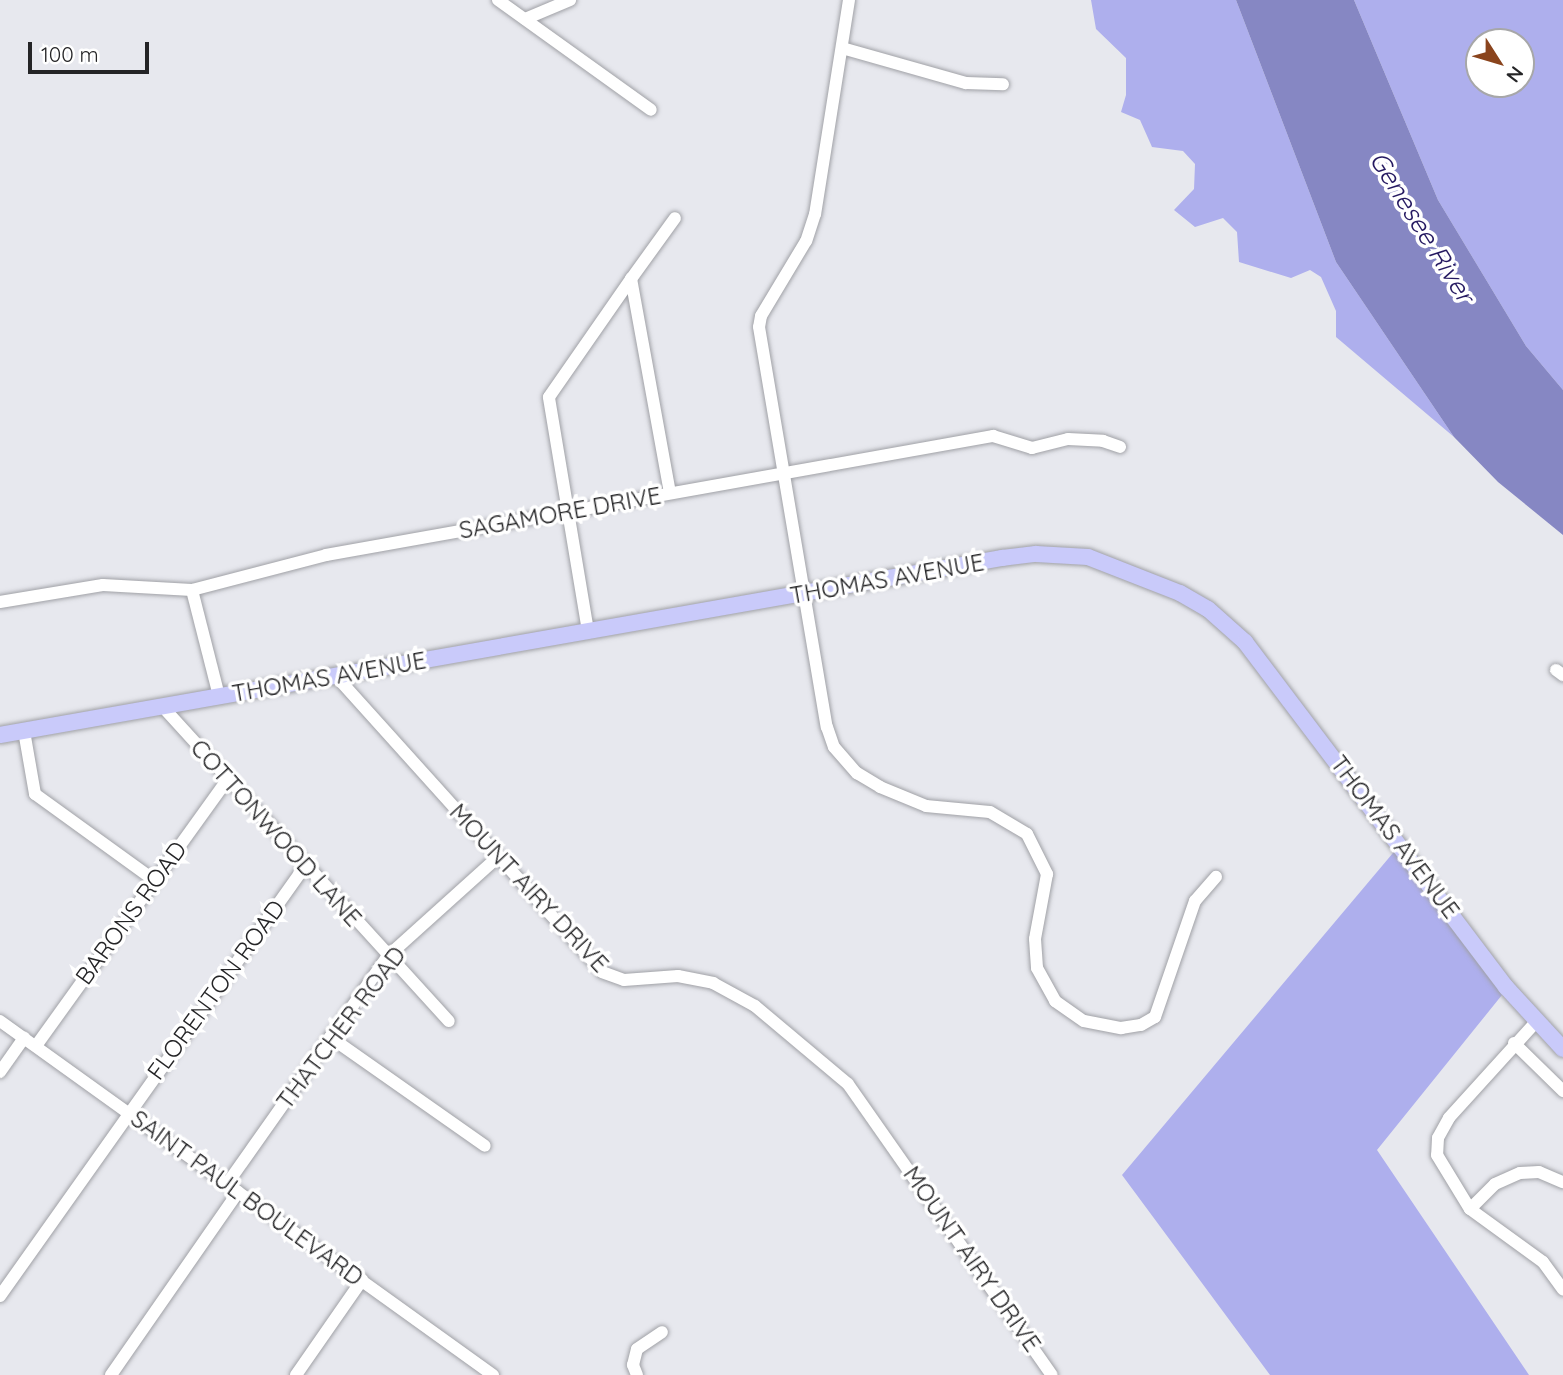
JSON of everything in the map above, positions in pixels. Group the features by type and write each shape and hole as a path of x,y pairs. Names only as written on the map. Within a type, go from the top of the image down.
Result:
{"main road":[{"name":"THOMAS AVENUE","path":"0,735 1036,554 1088,557 1147,576 1180,593 1228,626 1263,663 1535,1023 1563,1048"}],"street":[{"path":"498,0 652,110"},
{"path":"525,19 570,0"},
{"path":"849,0 815,214 806,241 760,321 782,473 827,727 847,764 867,781 919,804 1002,816 1037,846 1047,888 1035,939 1037,968 1047,991 1073,1015 1096,1025 1121,1028 1141,1025 1154,1017 1195,901 1216,877"},
{"path":"842,48 966,83 1003,84"},
{"path":"588,631 549,397 675,218"},
{"path":"631,279 670,493"},
{"name":"SAGAMORE DRIVE","path":"0,603 103,585 192,590 326,555 993,436 1032,448 1068,439 1103,441 1120,447"},
{"path":"192,590 219,696"},
{"name":"MOUNT AIRY DRIVE","path":"335,675 608,976 624,980 678,976 713,983 755,1006 833,1070 867,1107 1052,1375"},
{"name":"COTTONWOOD LANE","path":"162,706 449,1021"},
{"path":"24,731 35,794 154,880"},
{"name":"BARONS ROAD","path":"36,1046 227,780"},
{"name":"THATCHER ROAD","path":"111,1375 330,1037 388,956 499,856"},
{"name":"FLORENTON ROAD","path":"0,1296 305,866"},
{"name":"SAINT PAUL BOULEVARD","path":"0,1021 494,1375"},
{"path":"1535,1023 1514,1043 1437,1138 1439,1164 1469,1209 1543,1262 1563,1290"},
{"path":"330,1037 485,1146"},
{"path":"0,1072 24,1038"},
{"path":"1514,1043 1563,1091"},
{"path":"1469,1209 1495,1184 1520,1173 1539,1172 1563,1182"},
{"path":"296,1375 362,1280"},
{"path":"637,1375 633,1365 637,1349 662,1332"}],"shaded area":[{"path":"1091,0 1236,0 1336,262 1454,437 1336,337 1336,311 1321,277 1310,270 1291,278 1239,262 1237,232 1223,218 1195,227 1174,210 1194,189 1195,164 1183,151 1152,147 1140,120 1121,112 1126,95 1126,58 1096,29"},
{"path":"1354,0 1563,0 1563,390 1526,346 1438,200"},
{"path":"1398,847 1506,990 1377,1150 1529,1375 1270,1375 1122,1175"}],"water":[{"name":"Genesee River","path":"1236,0 1354,0 1438,200 1526,346 1563,390 1563,535 1498,482 1454,437 1336,262"}]}
